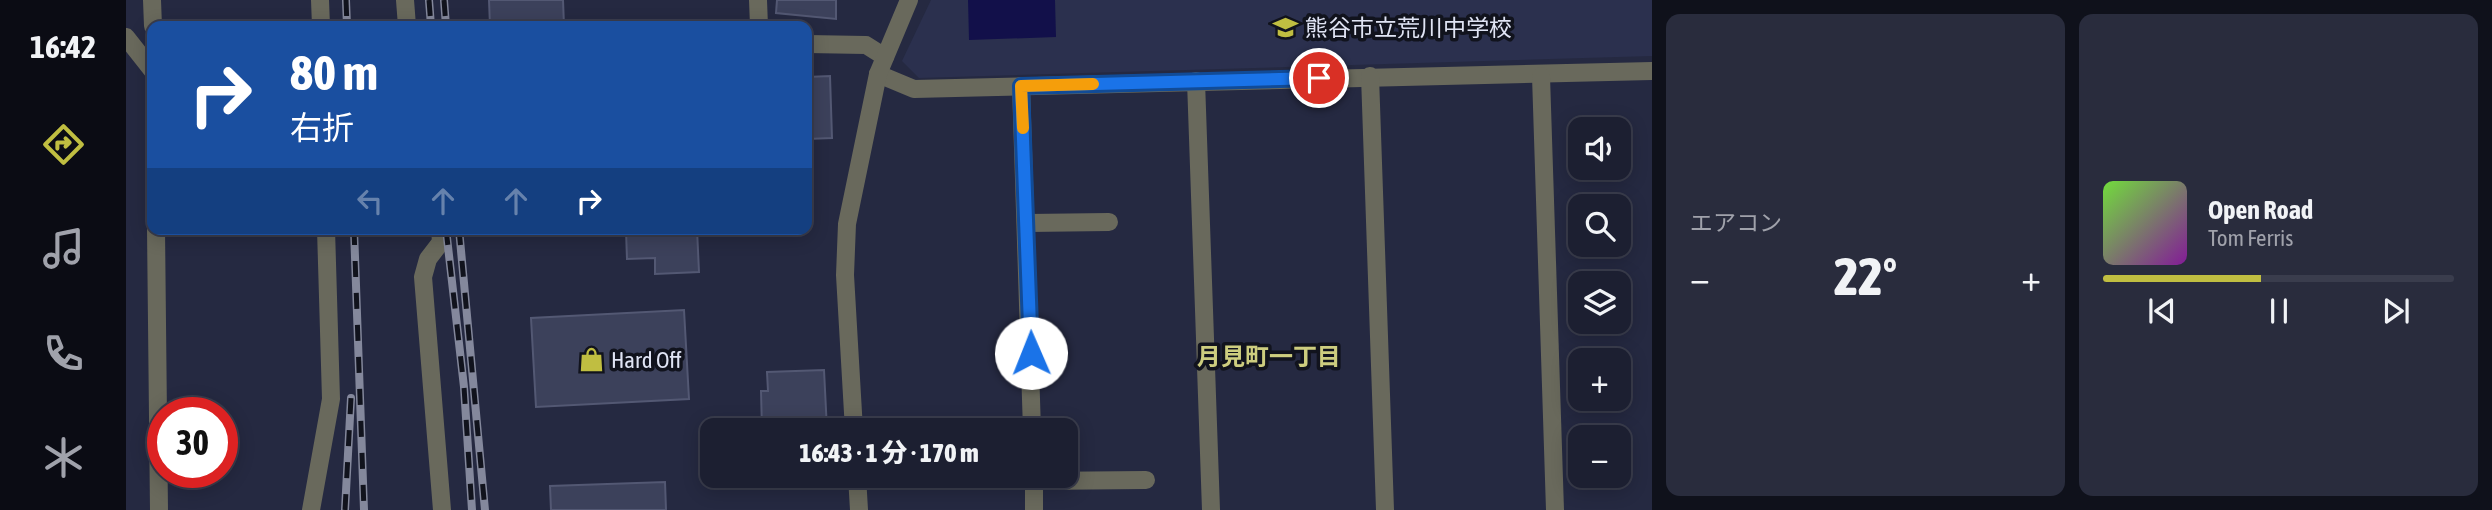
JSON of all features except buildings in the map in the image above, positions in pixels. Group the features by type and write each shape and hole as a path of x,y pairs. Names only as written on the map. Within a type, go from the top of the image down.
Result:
{"street":[{"path":"152,0 153,21"},
{"path":"320,0 320,21"},
{"path":"405,0 407,21"},
{"path":"758,0 759,21"},
{"path":"853,418 845,275 847,224 882,66 909,0"},
{"path":"126,37 147,64"},
{"path":"812,44 866,45 882,66 914,89 1370,76 1541,76 1652,71"},
{"path":"1370,76 1384,510"},
{"path":"1541,76 1555,510"},
{"path":"1196,81 1211,510"},
{"path":"1021,86 1028,223 1032,418"},
{"path":"1028,223 1110,222"},
{"path":"156,235 159,510"},
{"path":"311,510 331,399 326,235"},
{"path":"440,235 441,242 428,259 423,277 442,510"},
{"path":"1078,479 1146,480"},
{"path":"858,488 859,510"},
{"path":"1034,488 1034,510"}],"shaded area":[{"name":"熊谷市立荒川中学校","path":"931,0 1652,0 1652,56 919,78 902,61"},
{"path":"968,0 1055,0 1056,37 969,40"}],"railway":[{"path":"346,0 347,21"},
{"path":"429,0 431,21"},
{"path":"444,0 446,21"},
{"path":"354,235 364,510"},
{"path":"447,235 464,387 472,510"},
{"path":"460,235 485,510"},
{"path":"345,510 351,398"}],"slow traffic":[{"path":"1023,128 1021,86 1093,84"}],"place":[{"name":"熊谷市立荒川中学校","path":"1285,28"},
{"name":"Hard Off","path":"591,360"}],"district":[{"name":"月見町一丁目","path":"1269,357"}],"route":[{"path":"1031,353 1021,86 1319,78"}]}
